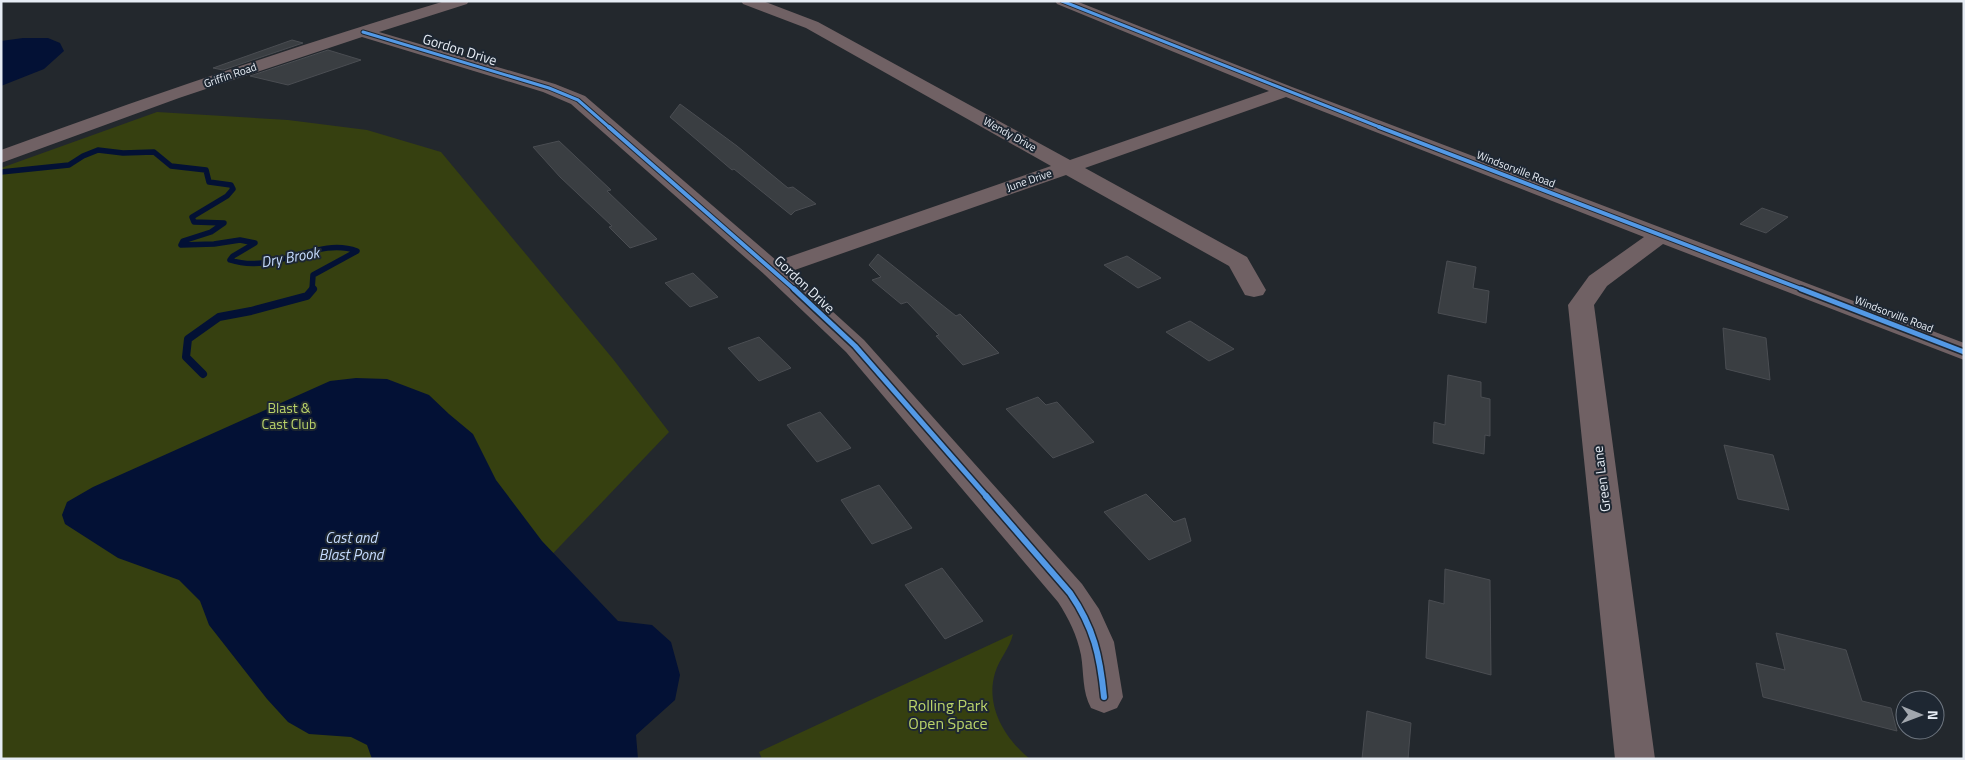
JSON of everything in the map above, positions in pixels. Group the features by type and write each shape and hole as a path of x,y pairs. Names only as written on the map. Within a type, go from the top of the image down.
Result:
{"street":[{"name":"Griffin Road","path":"1,156 180,92 462,1"},
{"name":"Wendy Drive","path":"748,1 812,25 1238,262 1254,290"},
{"name":"Windsorville Road","path":"1062,1 1286,92 1964,352"},
{"name":"Gordon Drive","path":"363,32 549,88 578,100 773,270 855,346 1070,593 1085,615 1096,642 1104,697"},
{"name":"June Drive","path":"773,270 1286,92"},
{"name":"Green Lane","path":"1635,759 1580,305 1598,281 1661,235"}],"green space":[{"name":"Blast & Cast Club","path":"157,112 288,120 367,130 441,152 613,359 669,432 500,609 581,759 1,759 1,168"},
{"name":"Rolling Park Open Space","path":"1013,634 995,673 993,698 999,721 1005,732 1030,759 762,759 759,752"}],"water":[{"path":"23,38 48,38 60,43 64,51 44,69 1,86 1,41"},
{"name":"Cast and Blast Pond","path":"356,378 387,379 429,395 473,434 496,480 542,541 618,621 652,625 671,642 680,675 675,700 636,735 638,759 372,759 367,745 351,737 309,734 288,722 267,699 209,625 200,601 179,580 118,558 65,524 62,515 67,502 93,487 330,381"}],"building":[{"path":"292,40 303,43 223,70 213,68"},
{"path":"328,50 361,60 288,85 250,76"},
{"path":"680,104 737,146 788,188 793,187 816,204 795,211 791,215 734,169 732,170 670,117"},
{"path":"559,141 611,190 607,191 657,239 630,248 609,227 612,226 560,177 533,147"},
{"path":"1762,208 1788,217 1766,233 1740,224"},
{"path":"878,254 956,316 960,314 999,353 963,365 936,336 939,335 907,302 901,304 872,280 881,277 869,265"},
{"path":"1127,256 1161,278 1138,288 1104,265"},
{"path":"1447,261 1476,267 1473,288 1489,291 1486,323 1438,313"},
{"path":"693,273 718,297 690,307 665,283"},
{"path":"1190,321 1234,349 1209,361 1166,332"},
{"path":"1723,328 1766,338 1770,380 1726,369"},
{"path":"759,337 791,368 759,381 728,348"},
{"path":"1448,375 1481,382 1481,397 1490,399 1490,436 1485,435 1484,454 1433,443 1434,422 1445,425"},
{"path":"1038,397 1046,405 1057,402 1094,442 1053,458 1006,409"},
{"path":"820,412 851,448 817,462 787,425"},
{"path":"1724,445 1773,455 1789,510 1738,499"},
{"path":"879,485 912,528 872,544 841,500"},
{"path":"1146,494 1174,522 1185,518 1191,541 1149,560 1104,512"},
{"path":"942,568 983,621 945,639 905,585"},
{"path":"1445,569 1490,580 1491,675 1426,658 1429,600 1444,604"},
{"path":"1776,633 1846,650 1862,701 1891,708 1895,730 1763,697 1756,663 1785,670"},
{"path":"1367,711 1411,723 1408,759 1362,759"}],"waterway":[{"name":"Dry Brook","path":"1,172 69,165 83,156 98,150 123,153 154,152 171,166 206,170 209,182 231,185 233,189 227,196 192,217 194,222 224,223 211,232 183,241 181,245 214,244 240,240 255,243 233,256 230,260 247,263 264,263 327,248 357,251 313,275 312,290"},
{"name":"Dry Brook","path":"203,374 186,357 188,339 219,317 251,311 307,296 313,289"}],"cycle path":[{"path":"1062,1 1286,91 1964,352"},
{"path":"363,32 549,88 578,100 773,270 855,346 1070,593 1092,630 1096,642 1104,697"}]}
